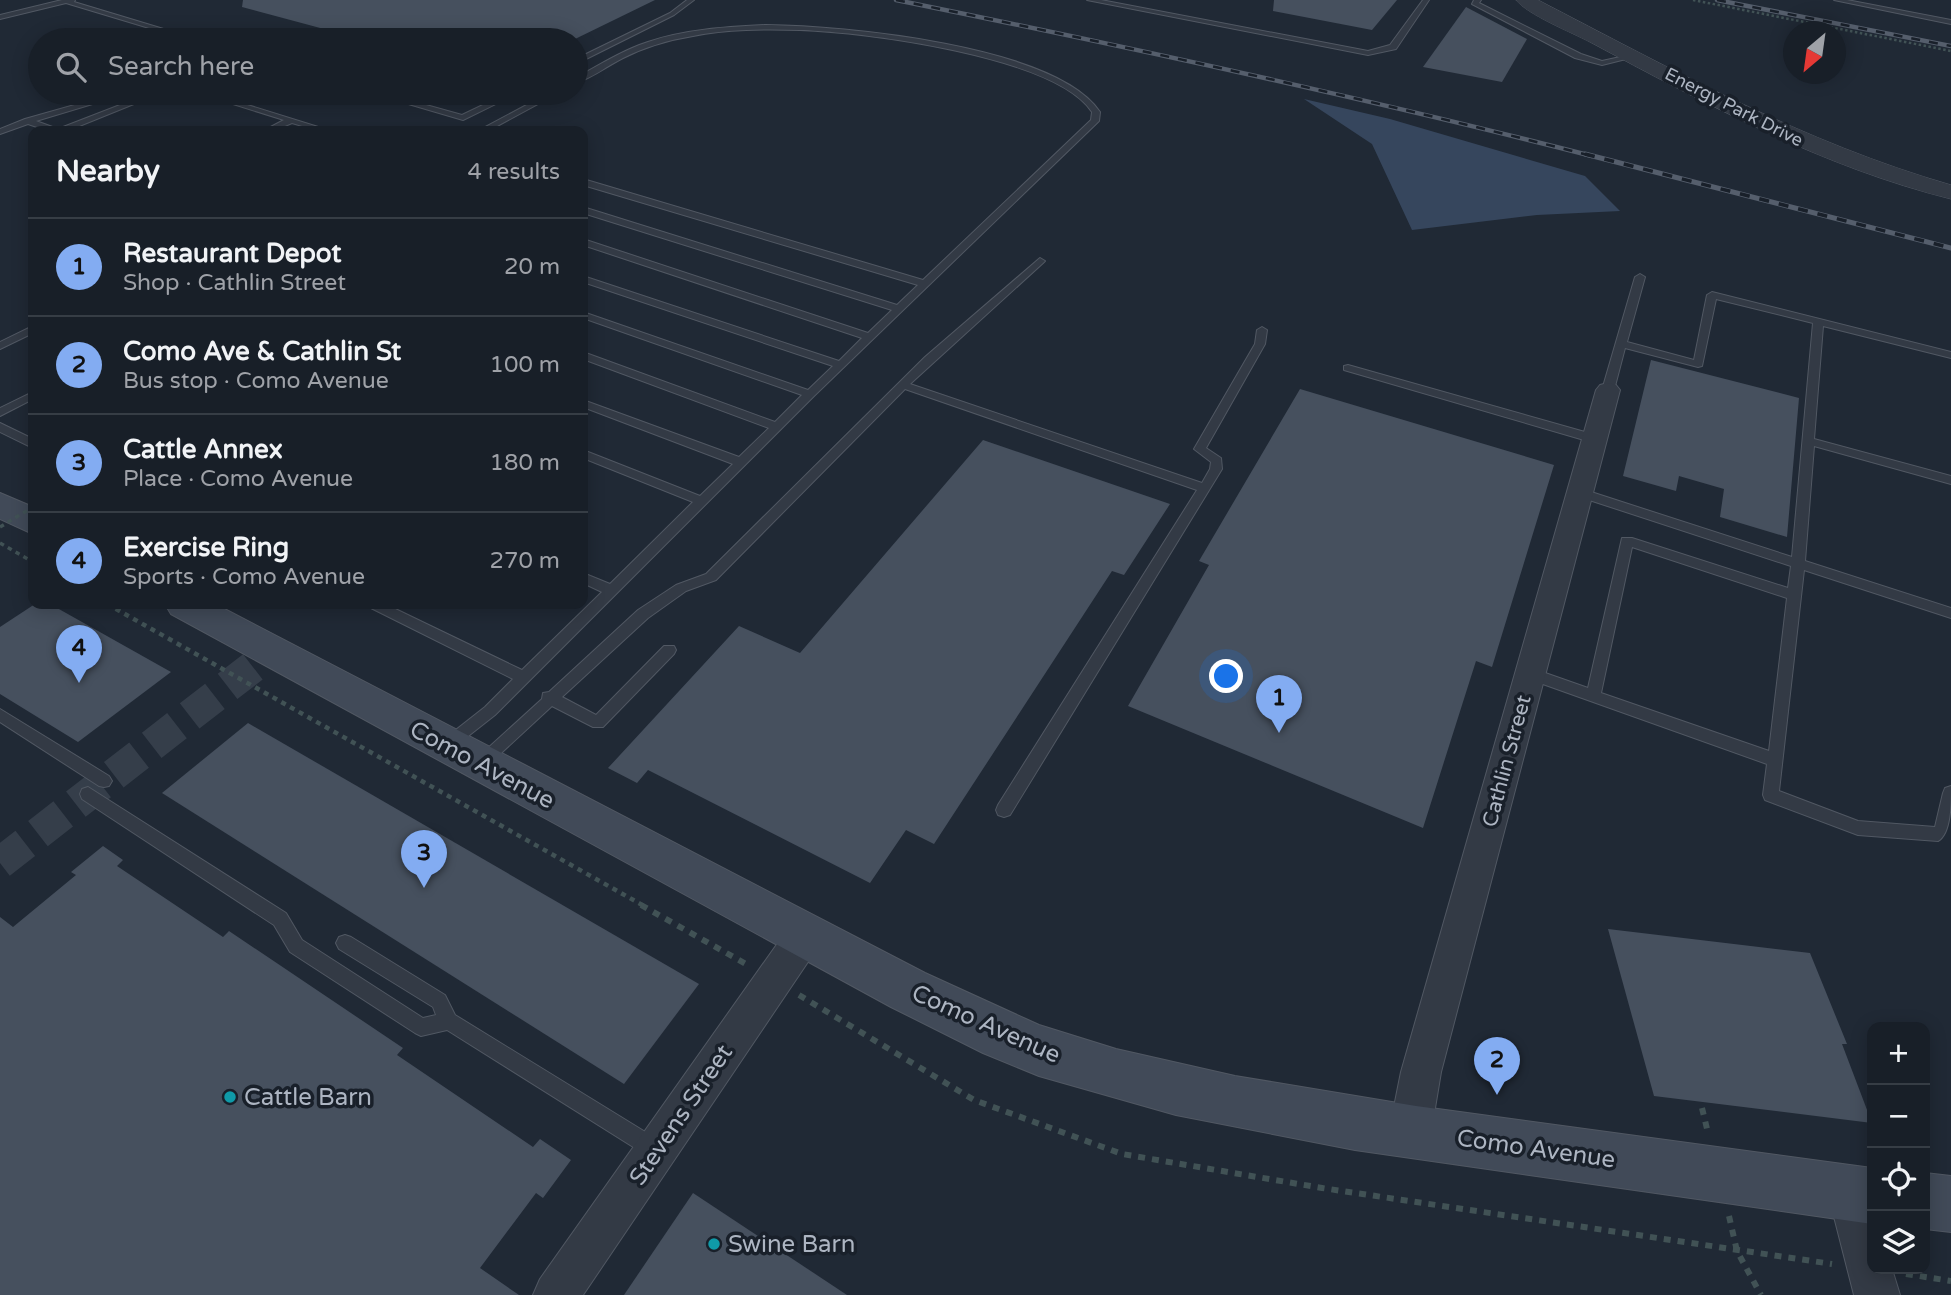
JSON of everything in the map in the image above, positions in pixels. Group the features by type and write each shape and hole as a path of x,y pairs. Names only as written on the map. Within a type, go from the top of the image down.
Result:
{"main road":[{"path":"0,504 28,519"},
{"name":"Como Avenue","path":"193,609 463,755 806,935 989,1030 1055,1057 1144,1083 1226,1101 1410,1132 1861,1195"},
{"path":"1930,1202 1951,1204"}],"street":[{"name":"Energy Park Drive","path":"1525,0 1813,147 1867,168 1951,192"},
{"name":"Cathlin Street","path":"1410,1132 1425,1059 1608,390"},
{"name":"Stevens Street","path":"556,1295 806,935"},
{"path":"1861,1195 1877,1295"}],"lane":[{"path":"588,56 672,14 691,0"},
{"path":"1090,0 1367,53 1393,47 1426,0"},
{"path":"1478,0 1474,3 1578,56 1602,63 1634,56"},
{"path":"1837,0 1951,22"},
{"path":"1880,0 1896,11"},
{"path":"0,17 68,1 157,28"},
{"path":"463,755 523,677 776,427 1095,121 1096,112 1084,99 1056,80 1011,62 849,29 740,29 696,33 645,45 588,75"},
{"path":"0,132 83,105"},
{"path":"71,126 126,105"},
{"path":"242,105 311,126"},
{"path":"417,105 463,118 490,105"},
{"path":"491,126 531,105"},
{"path":"278,126 291,120"},
{"path":"28,121 43,126"},
{"path":"0,122 15,126"},
{"path":"588,183 926,284"},
{"path":"588,212 899,309"},
{"path":"588,244 870,337"},
{"path":"463,755 548,698 643,614 681,587 711,578 903,385 1040,261"},
{"path":"1608,390 1640,277"},
{"path":"588,281 841,365"},
{"path":"1621,344 1698,364 1712,295 1951,355"},
{"path":"588,317 810,394"},
{"path":"1818,321 1798,564 1771,795 1858,828 1938,834 1943,830 1951,793"},
{"path":"1004,810 1216,469 1217,461 1200,449 1260,344 1262,330"},
{"path":"0,346 28,332"},
{"path":"588,357 776,427"},
{"path":"1348,368 1595,439"},
{"path":"903,385 1205,488"},
{"path":"0,413 28,398"},
{"path":"588,405 740,462"},
{"path":"0,427 28,441"},
{"path":"1808,440 1951,480"},
{"path":"588,456 701,501"},
{"path":"1581,493 1951,613"},
{"path":"1593,695 1627,541 1794,595"},
{"path":"588,580 611,590"},
{"path":"384,609 523,677"},
{"path":"548,698 598,723 669,650"},
{"path":"1531,674 1775,760"},
{"path":"0,715 104,781"},
{"path":"88,794 280,919 296,946 421,1027 449,1021"},
{"path":"345,943 439,1001 449,1021 618,1129 657,1150"}],"path":[{"path":"1693,0 1951,51"},
{"path":"0,527 28,510"},
{"path":"0,543 28,559"},
{"path":"116,609 238,679"},
{"path":"1737,1251 1761,1295"}],"water":[{"path":"1304,99 1390,119 1585,176 1620,211 1537,215 1412,230 1372,144"}],"building":[{"path":"243,0 655,0 588,33 588,28 320,28 242,7"},
{"path":"1274,0 1397,0 1372,30 1273,11"},
{"path":"1466,7 1527,39 1502,82 1423,67"},
{"path":"1651,360 1799,398 1787,537 1720,517 1724,489 1679,476 1676,491 1623,476"},
{"path":"1300,389 1554,465 1492,667 1476,661 1423,828 1128,706 1209,565 1199,561"},
{"path":"983,440 1170,504 1124,575 1112,571 934,844 906,830 870,883 648,770 637,783 608,768 739,626 800,653"},
{"path":"28,609 59,609 171,672 78,742 0,694 0,627"},
{"path":"248,723 699,984 624,1084 162,793"},
{"name":"Cattle Barn","path":"103,846 123,860 117,866 223,937 229,931 403,1048 397,1055 533,1147 540,1139 571,1160 543,1198 536,1193 480,1268 519,1295 0,1295 0,917 13,927 76,875 71,872"},
{"path":"1608,929 1810,953 1847,1044 1842,1044 1867,1110 1867,1122 1654,1096"},
{"name":"Swine Barn","path":"693,1193 847,1295 624,1295"}],"tunnel":[{"path":"0,863 272,652"}],"railway":[{"path":"896,0 1245,74 1592,156"},
{"path":"1717,0 1951,46"},
{"path":"1585,154 1951,248"}],"place":[{"name":"Exercise Ring","path":"79,683"},
{"name":"Restaurant Depot","path":"1279,733"},
{"name":"Cattle Annex","path":"424,888"},
{"name":"Como Ave & Cathlin St","path":"1497,1095"},
{"name":"Cattle Barn","path":"230,1097"},
{"name":"Swine Barn","path":"714,1244"}]}
